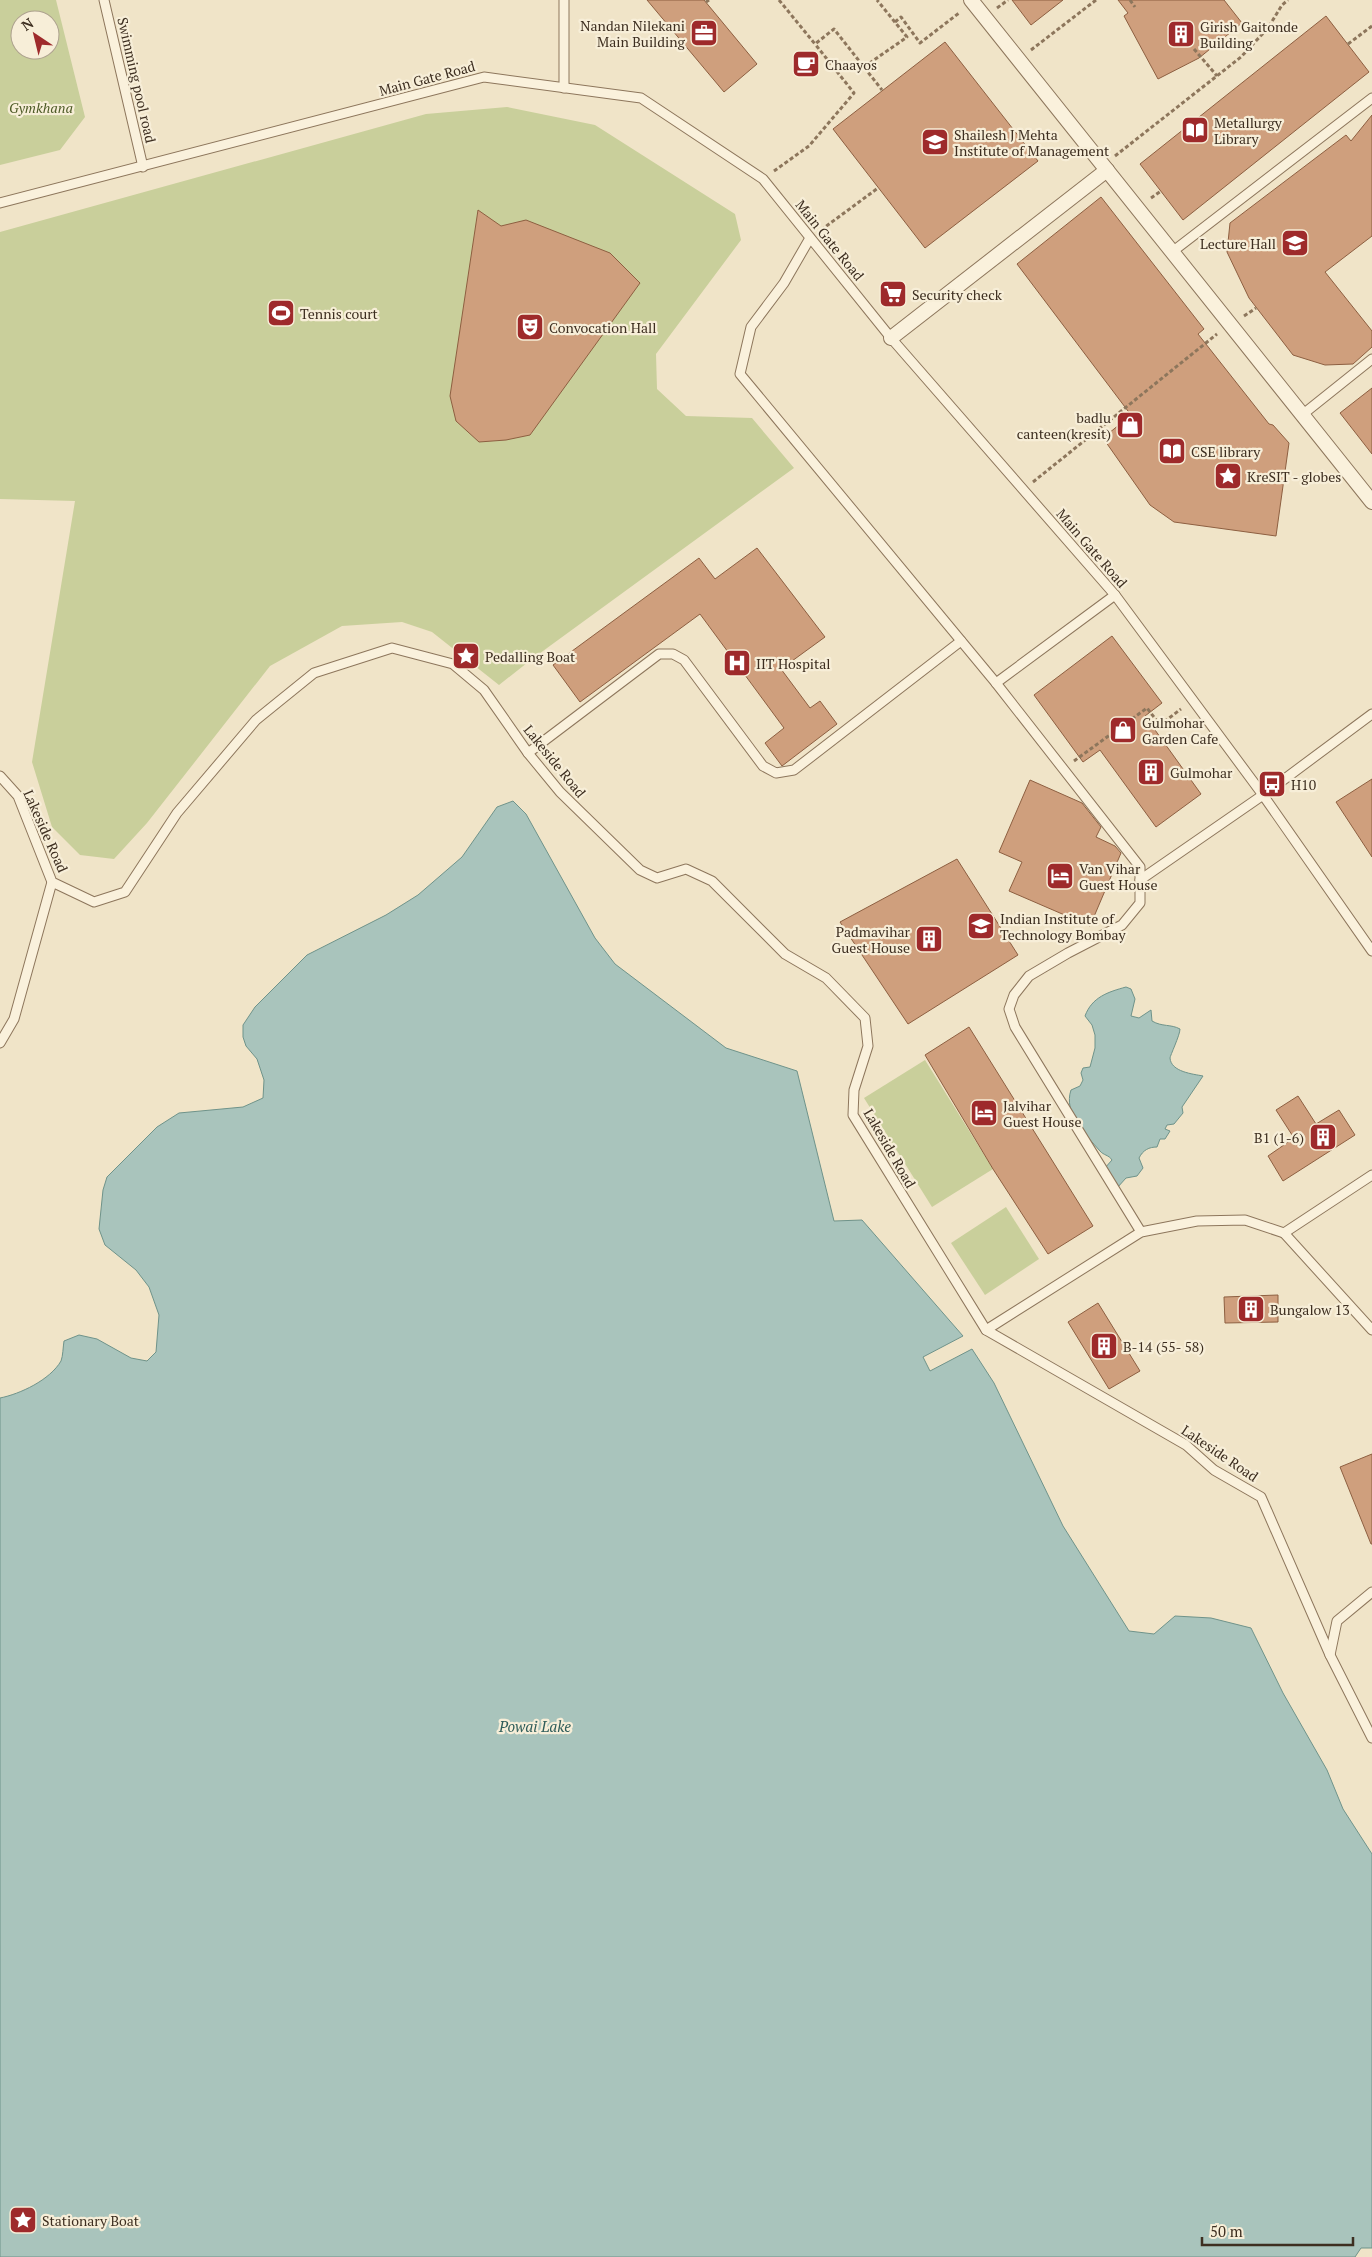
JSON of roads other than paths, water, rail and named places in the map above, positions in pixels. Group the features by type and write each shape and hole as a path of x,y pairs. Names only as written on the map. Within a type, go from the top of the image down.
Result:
{"street":[{"path":"972,1 1372,502"},
{"path":"892,338 1105,168"}],"lane":[{"name":"Swimming pool road","path":"104,0 143,167"},
{"path":"564,0 564,88"},
{"name":"Main Gate Road","path":"0,203 484,77 641,98 763,179 892,338 1115,595 1264,795 1372,951"},
{"path":"1172,252 1372,98"},
{"path":"810,238 784,283 751,327 740,374 996,683 1140,867 1140,903 1122,926 1068,953 1029,976 1014,995 1009,1009 1015,1027 1141,1232"},
{"path":"1302,414 1372,359"},
{"path":"996,683 1115,595"},
{"path":"528,753 659,654 673,654 684,660 762,766 776,773 794,770 961,641"},
{"name":"Lakeside Road","path":"0,776 18,796 52,882 94,902 125,892 177,812 256,720 314,673 392,648 453,664 484,690 528,753 560,792 640,870 657,878 686,869 712,881 785,954 826,978 865,1018 868,1046 854,1090 853,1116 986,1330 1186,1445 1214,1470 1261,1497 1330,1655 1372,1738"},
{"path":"1140,880 1264,795 1372,714"},
{"path":"0,1043 14,1019 52,882"},
{"path":"1284,1233 1372,1175"},
{"path":"986,1330 1141,1232 1197,1221 1245,1220 1284,1233 1372,1330"},
{"path":"1330,1655 1337,1621 1372,1592"}],"water":[{"name":"Powai Lake","path":"513,801 526,814 595,938 615,964 726,1048 797,1071 834,1221 862,1220 963,1336 923,1357 930,1371 972,1349 994,1383 1063,1526 1129,1631 1154,1634 1175,1616 1211,1618 1251,1628 1283,1693 1327,1770 1343,1809 1372,1854 1372,2248 1361,2248 1355,2257 0,2257 0,1398 25,1390 50,1374 61,1361 64,1341 79,1335 97,1339 131,1358 147,1361 156,1352 159,1315 149,1287 136,1270 105,1245 99,1229 103,1190 107,1177 157,1127 179,1113 243,1107 263,1098 264,1080 257,1059 246,1046 243,1037 243,1025 255,1007 307,955 386,915 418,895 462,857 497,807"},
{"path":"1126,987 1131,989 1135,999 1131,1016 1139,1018 1151,1010 1152,1021 1180,1029 1170,1058 1171,1063 1183,1072 1203,1076 1182,1107 1183,1113 1174,1124 1167,1125 1165,1129 1170,1131 1165,1139 1160,1139 1157,1147 1142,1153 1139,1158 1143,1168 1137,1176 1126,1178 1117,1188 1104,1169 1112,1160 1100,1151 1077,1123 1070,1107 1069,1099 1071,1090 1080,1086 1083,1080 1081,1073 1083,1068 1090,1067 1095,1048 1095,1035 1092,1025 1085,1016 1088,1010 1101,996"}],"place":[{"name":"Nandan Nilekani Main Building","path":"704,33"},
{"name":"Girish Gaitonde Building","path":"1181,34"},
{"name":"Chaayos","path":"806,64"},
{"name":"Metallurgy Library","path":"1195,130"},
{"name":"Shailesh J Mehta Institute of Management","path":"935,142"},
{"name":"Lecture Hall","path":"1295,243"},
{"name":"Security check","path":"893,294"},
{"name":"Tennis court","path":"281,313"},
{"name":"Convocation Hall","path":"530,327"},
{"name":"badlu canteen(kresit)","path":"1130,425"},
{"name":"CSE library","path":"1172,451"},
{"name":"KreSIT - globes","path":"1228,476"},
{"name":"Pedalling Boat","path":"466,656"},
{"name":"IIT Hospital","path":"737,663"},
{"name":"Gulmohar Garden Cafe","path":"1123,730"},
{"name":"Gulmohar","path":"1151,772"},
{"name":"H10","path":"1272,784"},
{"name":"Van Vihar Guest House","path":"1060,876"},
{"name":"Indian Institute of Technology Bombay","path":"981,926"},
{"name":"Padmavihar Guest House","path":"929,939"},
{"name":"Jalvihar Guest House","path":"984,1113"},
{"name":"B1 (1-6)","path":"1323,1137"},
{"name":"Bungalow 13","path":"1251,1309"},
{"name":"B-14 (55- 58)","path":"1104,1346"},
{"name":"Stationary Boat","path":"23,2220"}],"park label":[{"name":"Gymkhana","path":"41,107"}]}
